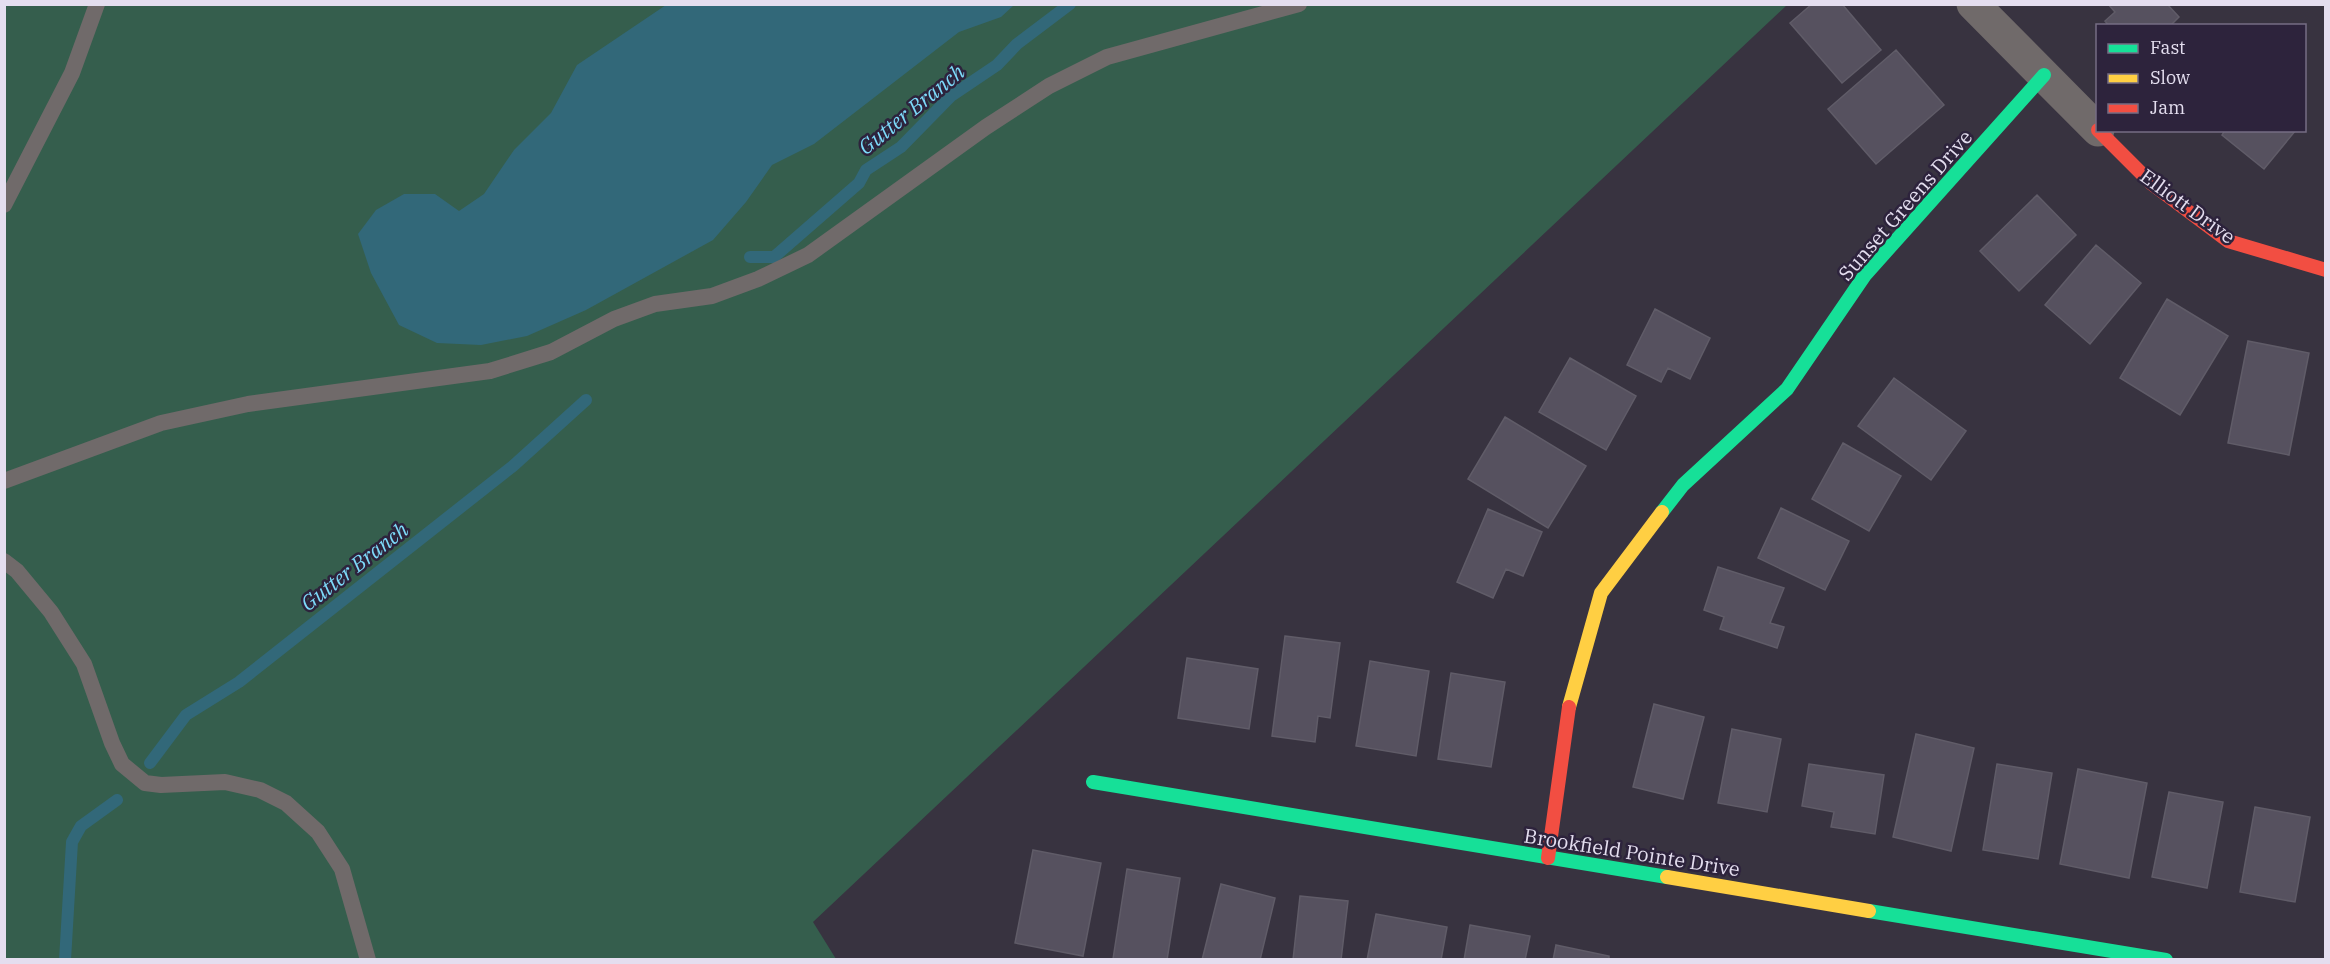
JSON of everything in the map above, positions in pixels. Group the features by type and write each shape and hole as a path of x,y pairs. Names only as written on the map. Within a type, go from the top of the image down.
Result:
{"street":[{"name":"Elliott Drive","path":"1973,4 2096,128"},
{"name":"Sunset Greens Drive","path":"1548,858 1566,717 1601,593 1683,486 1787,389 1865,275 2044,75"},
{"name":"Elliott Drive","path":"2100,132 2151,184 2228,241 2325,270"},
{"name":"Brookfield Pointe Drive","path":"1093,782 2166,960"}],"lane":[{"path":"4,205 72,74 97,4"},
{"path":"4,481 161,423 248,404 490,371 551,352 614,319 655,304 712,296 758,279 808,255 986,127 1049,86 1107,57 1299,4"},
{"path":"4,561 17,571 51,612 84,664 112,743 122,764 145,783 161,785 225,782 260,790 286,803 318,832 342,869 368,960"}],"green space":[{"path":"5,5 1787,5 813,922 836,959 5,960"}],"water":[{"path":"666,5 1014,5 1001,17 959,32 814,144 772,165 746,202 713,240 586,310 527,336 481,345 437,343 399,325 371,273 358,234 376,210 404,194 435,194 459,211 484,194 514,150 551,113 577,65"}],"building":[{"path":"1812,4 1842,4 1881,50 1842,83 1790,23"},
{"path":"2108,4 2167,4 2179,17 2172,24 2107,24 2105,21 2115,12"},
{"path":"1896,50 1944,105 1876,164 1828,109"},
{"path":"2224,132 2294,132 2264,169 2222,135"},
{"path":"2037,195 2076,235 2019,291 1980,251"},
{"path":"2096,245 2141,283 2090,344 2045,305"},
{"path":"2167,299 2228,336 2180,415 2120,378"},
{"path":"1655,309 1710,338 1690,379 1668,368 1661,382 1627,365"},
{"path":"2248,341 2309,353 2289,455 2228,443"},
{"path":"1570,358 1636,396 1606,450 1539,412"},
{"path":"1894,378 1966,431 1931,480 1858,426"},
{"path":"1505,417 1586,466 1548,528 1468,479"},
{"path":"1843,443 1901,476 1869,531 1812,499"},
{"path":"1781,508 1849,541 1825,590 1758,558"},
{"path":"1488,509 1542,532 1523,576 1506,569 1493,598 1457,582"},
{"path":"1718,567 1784,588 1770,623 1784,627 1777,648 1720,629 1724,617 1704,610"},
{"path":"1285,636 1340,643 1330,718 1318,716 1315,742 1272,736"},
{"path":"1187,658 1258,669 1249,729 1178,718"},
{"path":"1370,661 1429,671 1416,756 1356,746"},
{"path":"1451,673 1505,682 1491,767 1438,759"},
{"path":"1654,704 1704,717 1683,799 1633,787"},
{"path":"1732,729 1781,739 1767,812 1718,803"},
{"path":"1916,734 1974,748 1951,851 1893,837"},
{"path":"1809,764 1884,775 1875,834 1831,827 1834,812 1802,806"},
{"path":"1997,764 2052,773 2038,859 1983,850"},
{"path":"2078,769 2147,783 2129,878 2060,864"},
{"path":"2169,792 2223,802 2207,888 2152,877"},
{"path":"2255,807 2310,817 2295,902 2240,892"},
{"path":"1033,850 1101,863 1083,956 1015,943"},
{"path":"1127,869 1180,878 1167,960 1113,959"},
{"path":"1221,884 1275,898 1260,960 1202,960"},
{"path":"1300,896 1348,901 1341,960 1293,960"},
{"path":"1376,914 1447,927 1441,960 1367,960"},
{"path":"1470,925 1530,936 1525,960 1464,960"},
{"path":"1556,945 1609,956 1609,960 1553,960"}],"waterway":[{"name":"Gutter Branch","path":"750,257 774,257 859,183 866,170 901,147 951,96 997,65 1017,44 1070,4"},
{"name":"Gutter Branch","path":"150,763 186,715 239,682 513,466 586,400"},
{"name":"Gutter Branch","path":"65,960 72,842 81,826 117,800"}],"traffic: fast":[{"path":"1662,512 1683,485 1787,389 1865,275 2044,75"},
{"path":"1093,782 1667,877"},
{"path":"1869,911 2166,960"}],"traffic: slow":[{"path":"1569,707 1601,593 1662,512"},
{"path":"1667,877 1869,911"}],"traffic: jam":[{"path":"2100,132 2152,184 2228,241 2326,270"},
{"path":"1548,858 1569,707"}]}
